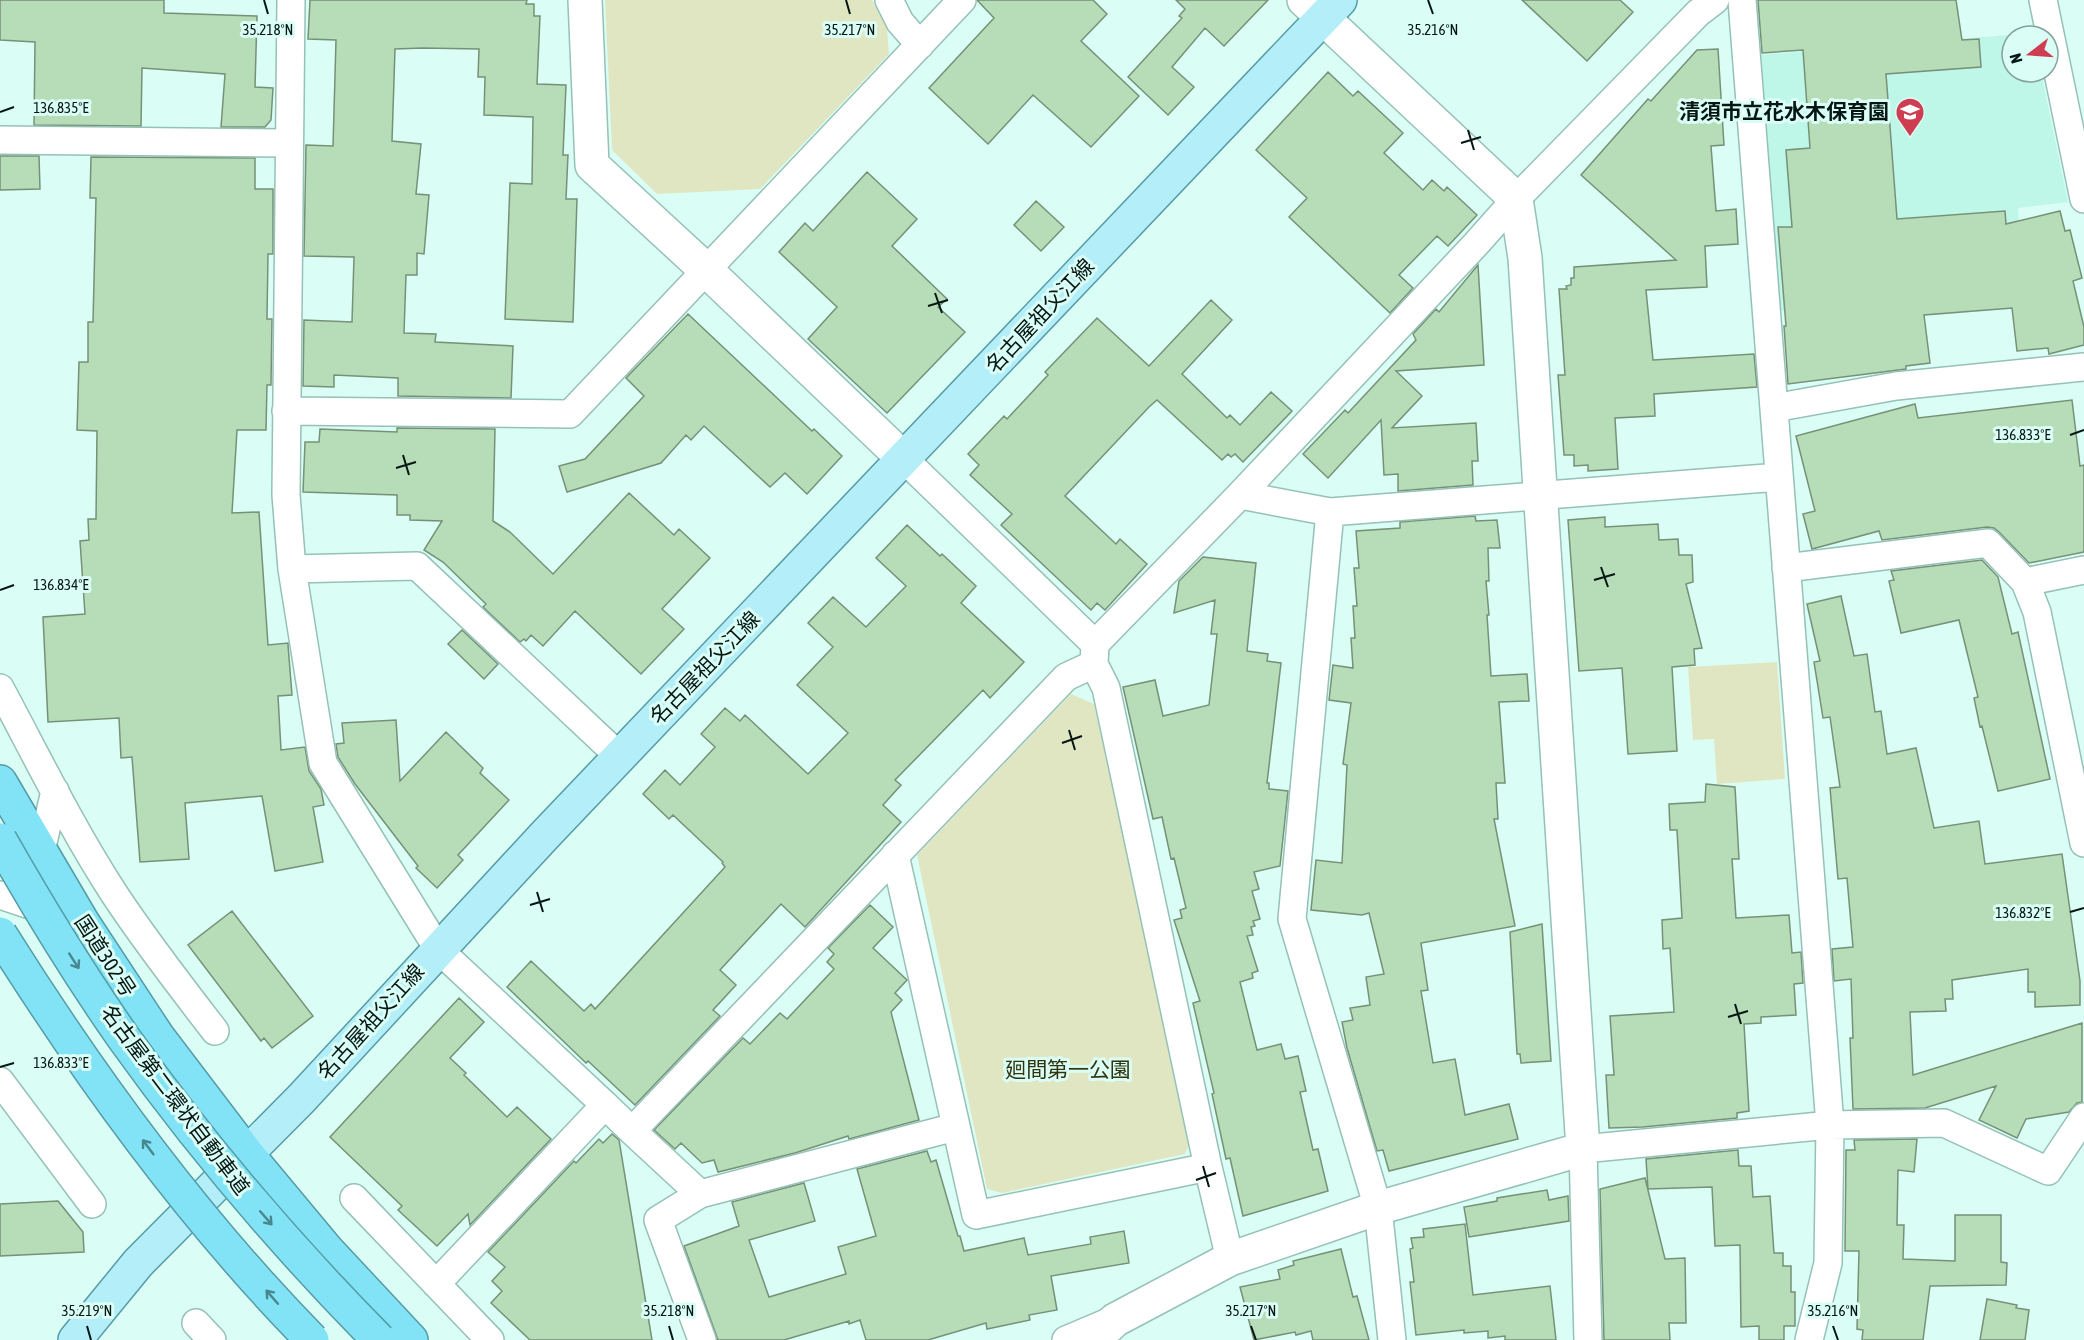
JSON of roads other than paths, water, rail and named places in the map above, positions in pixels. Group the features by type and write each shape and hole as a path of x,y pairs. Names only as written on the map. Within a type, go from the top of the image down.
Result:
{"highway":[{"name":"国道302号","path":"0,782 83,923 158,1037 248,1154 327,1250 405,1339"},
{"name":"名古屋第二環状自動車道","path":"0,840 36,902 123,1036 217,1161 320,1280 405,1339"},
{"path":"0,934 92,1071 188,1200 312,1340"}],"main road":[{"name":"名古屋祖父江線","path":"75,1340 138,1263 248,1154 438,949 904,459 1322,6"}],"street":[{"path":"291,0 286,495 292,569 323,763 438,949 700,1194"},
{"path":"585,0 592,165 904,459 1095,654 1106,688 1208,1167 1230,1259"},
{"path":"889,0 900,22 920,45"},
{"path":"286,411 570,414 962,0"},
{"path":"632,1131 1066,677 1095,654 1516,199 1698,13 1715,0"},
{"path":"1742,0 1830,1125 1828,1263 1809,1340"},
{"path":"2043,0 2083,193"},
{"path":"1322,6 1516,199 1525,258 1583,1149 1588,1340"},
{"path":"0,140 289,143"},
{"path":"1774,408 1896,386 2084,367"},
{"path":"1240,495 1330,512 1779,477"},
{"path":"1330,512 1292,919 1378,1208 1392,1340"},
{"path":"1786,568 1988,543 2025,582 2037,612 2084,843"},
{"path":"292,569 417,566 620,757"},
{"path":"2025,582 2084,570"},
{"path":"0,688 114,894 158,957 215,1031"},
{"path":"41,851 55,791"},
{"path":"895,855 976,1215 1208,1167"},
{"path":"0,895 83,923"},
{"path":"0,1081 92,1204"},
{"path":"436,1284 605,1106"},
{"path":"1066,1340 1105,1333 1230,1259 1378,1208 1583,1149 1830,1125 1944,1123 2048,1171 2084,1117"},
{"path":"702,1340 658,1220 700,1194 955,1127"},
{"path":"354,1198 490,1340"}],"place":[{"name":"清須市立花水木保育園","path":"1910,138"}],"park label":[{"name":"廻間第一公園","path":"1068,1070"}]}
